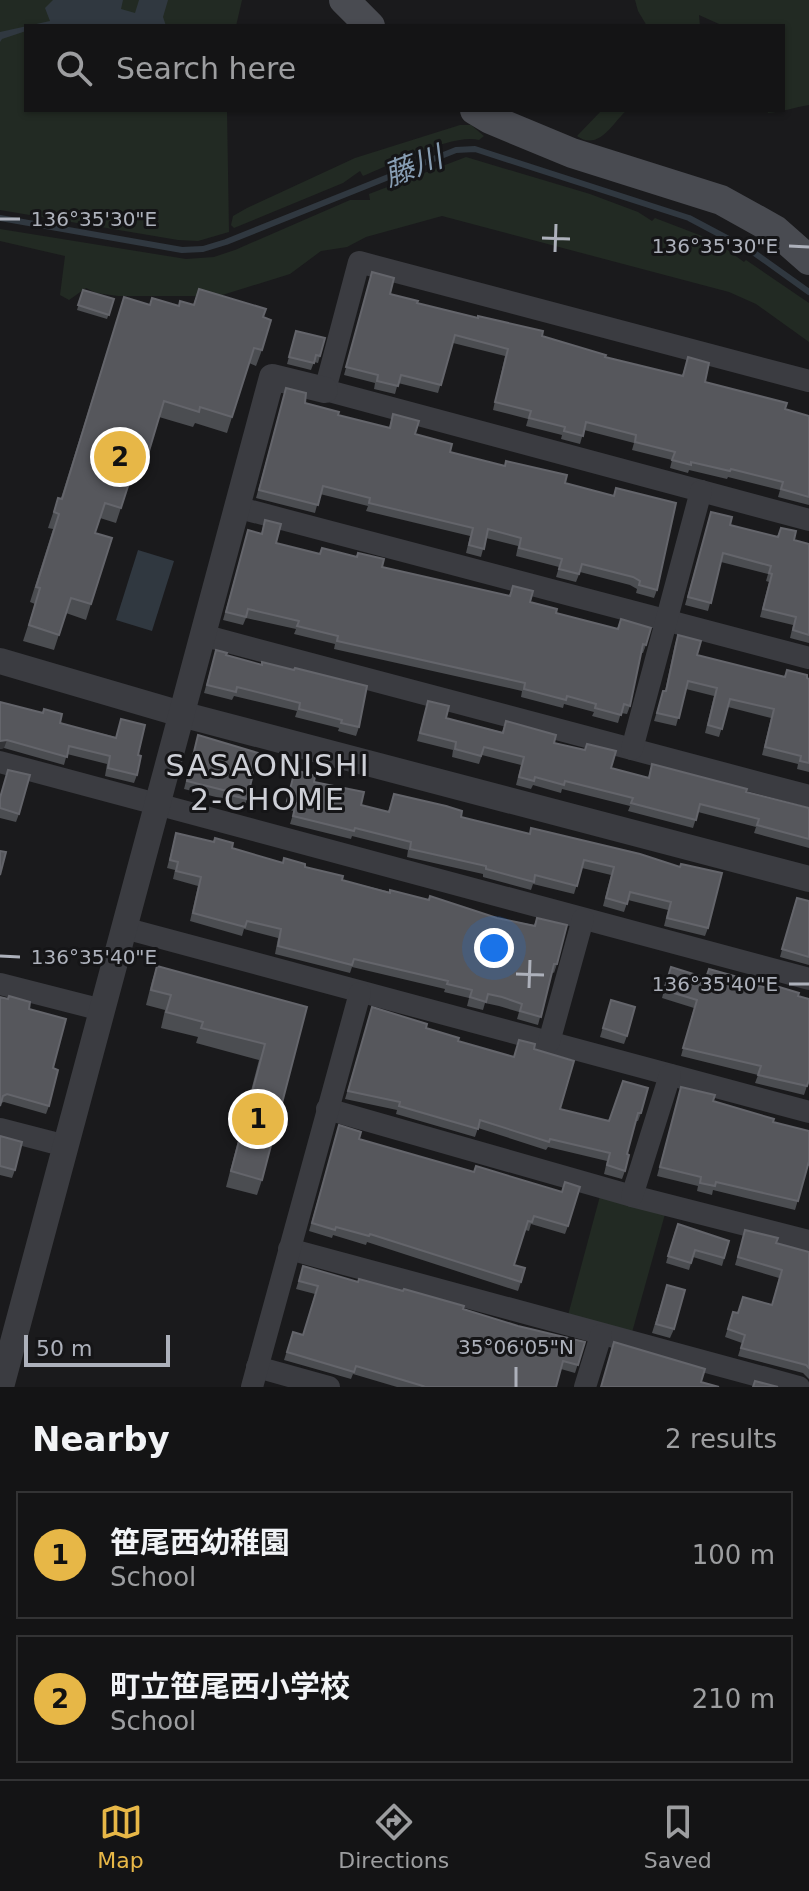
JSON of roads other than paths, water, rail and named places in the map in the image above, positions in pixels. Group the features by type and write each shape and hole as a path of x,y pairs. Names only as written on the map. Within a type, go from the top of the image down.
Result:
{"main road":[{"path":"344,0 368,24"},
{"path":"478,112 572,153 721,200 775,230 809,260"}],"street":[{"path":"325,390 359,262 809,381"},
{"path":"1,1387 272,377 809,520"},
{"path":"632,749 701,491"},
{"path":"236,507 809,658"},
{"path":"202,635 809,796"},
{"path":"0,661 181,714 809,879"},
{"path":"0,762 809,979"},
{"path":"549,1042 583,919"},
{"path":"124,928 809,1112"},
{"path":"0,984 102,1010"},
{"path":"329,1387 255,1377 360,993"},
{"path":"632,1196 670,1075"},
{"path":"327,1109 632,1196 809,1241"},
{"path":"0,1129 66,1146"},
{"path":"289,1249 799,1387"},
{"path":"585,1387 601,1335"}],"waterway":[{"name":"藤川","path":"0,218 182,250 203,249 456,150 475,149 689,218 753,252 809,292"}],"place":[{"name":"町立笹尾西小学校","path":"120,457"},
{"name":"笹尾西幼稚園","path":"258,1119"}],"district":[{"name":"SASAONISHI 2-CHOME","path":"268,782"}]}
